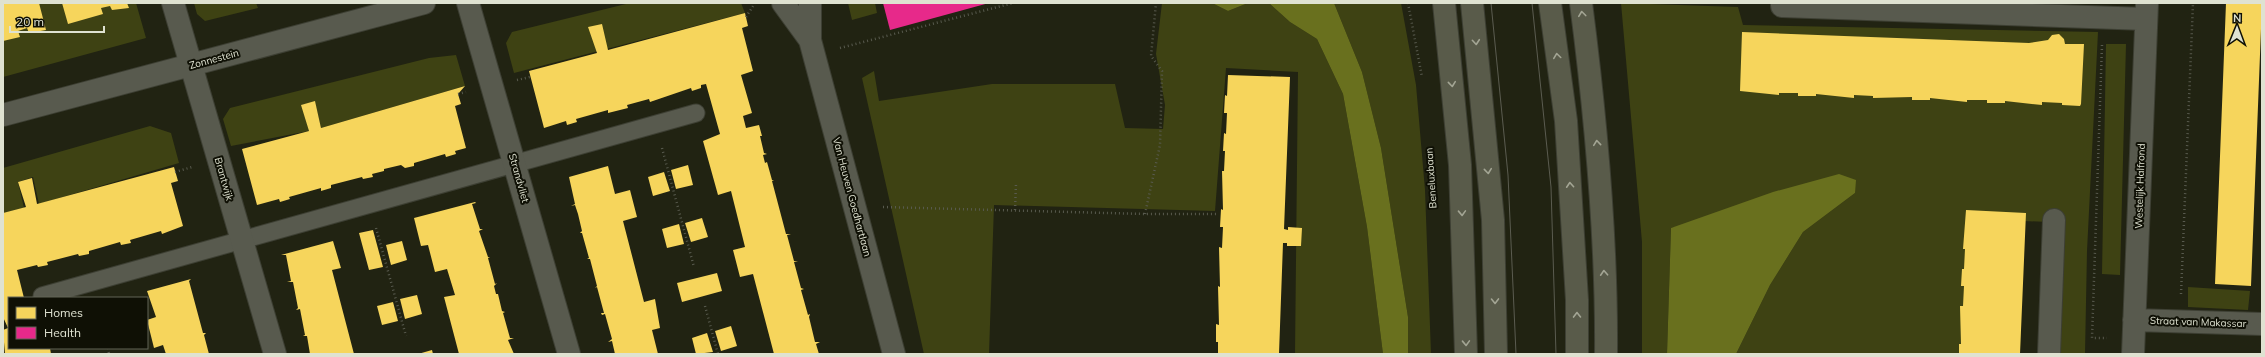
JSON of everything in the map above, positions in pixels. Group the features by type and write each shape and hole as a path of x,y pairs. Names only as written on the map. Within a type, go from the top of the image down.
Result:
{"main road":[{"path":"1444,3 1460,165 1466,354"},
{"path":"1472,3 1493,220 1496,354"},
{"path":"1550,3 1566,121 1577,300 1577,354"},
{"path":"1581,3 1600,171 1606,307 1606,354"}],"street":[{"name":"Brantwijk","path":"174,3 275,354"},
{"name":"Zonnestein","path":"3,116 424,3"},
{"name":"Strandvliet","path":"468,3 569,354"},
{"name":"Van Heuven Goedhartlaan","path":"783,3 812,47"},
{"name":"Van Heuven Goedhartlaan","path":"810,3 812,47 894,354"},
{"name":"Westelijk Halfrond","path":"1782,3 1782,6 1994,8 2103,17 2147,11 2133,354"},
{"path":"2050,354 2054,220"},
{"name":"Straat van Makassar","path":"2134,320 2262,324"}],"lane":[{"path":"42,296 696,113"}],"path":[{"path":"746,17 755,3"},
{"path":"812,47 1013,3"},
{"path":"1145,214 1160,145 1162,72 1151,56 1156,3"},
{"path":"1408,3 1423,84"},
{"path":"2180,321 2193,3"},
{"path":"2103,17 2092,338 2112,338"},
{"path":"656,124 694,267"},
{"path":"1015,210 1016,184"},
{"path":"370,204 406,336"},
{"path":"855,206 1145,214 1218,214"},
{"path":"705,306 718,354"}],"shaded area":[{"path":"3,3 136,3 146,38 3,77"},
{"path":"194,3 256,3 258,8 205,21 197,14"},
{"path":"630,3 741,3 745,13 514,73 506,43 512,32"},
{"path":"848,3 875,3 877,13 852,20"},
{"path":"1162,3 1212,3 1228,11 1248,3 1269,3 1290,22 1317,39 1343,94 1367,227 1383,354 1295,354 1298,72 1226,68 1215,211 994,205 989,354 924,354 862,78 874,71 879,101 992,84 1115,84 1125,128 1163,129 1165,105 1156,54"},
{"path":"1212,3 1248,3 1228,11"},
{"path":"1269,3 1334,3 1362,72 1381,148 1408,317 1408,354 1383,354 1367,227 1343,94 1317,39 1290,22"},
{"path":"1334,3 1401,3 1416,85 1425,190 1431,354 1408,354 1408,317 1381,148 1362,72"},
{"path":"1621,3 1738,7 1743,25 2098,32 2087,251 2085,354 2056,354 2049,222 2023,221 2020,354 1736,354 1770,285 1803,232 1855,193 1671,228 1667,354 1642,354 1642,242"},
{"path":"2106,44 2126,44 2120,275 2102,274"},
{"path":"456,55 465,86 321,128 315,102 302,105 309,131 231,146 223,119 230,108 429,58"},
{"path":"150,126 171,133 179,163 39,204 33,177 18,182 24,208 3,213 3,168"},
{"path":"1839,174 1856,180 1855,193 1803,232 1770,285 1736,354 1667,354 1671,228 1773,192"},
{"path":"2188,287 2250,291 2248,310 2188,307"}],"building: Homes":[{"path":"3,3 39,3 46,30 29,33 27,28 18,31 20,37 3,41"},
{"path":"62,3 127,3 129,8 112,10 110,6 101,8 103,14 68,24"},
{"path":"2226,3 2262,3 2251,286 2215,284"},
{"path":"745,13 748,26 742,28 753,71 741,75 752,113 743,116 746,128 759,125 764,153 767,154 763,155 765,163 767,162 772,180 774,181 772,181 786,234 791,234 787,235 794,261 798,261 794,262 801,288 804,289 801,290 808,315 810,314 809,317 815,342 820,342 816,344 819,354 774,354 753,274 740,277 733,250 745,247 731,191 718,195 703,141 720,134 706,84 701,85 701,88 692,91 691,88 650,102 649,99 627,105 628,108 608,113 608,110 576,119 577,122 567,125 566,121 544,128 529,71 597,53 588,27 602,24 608,50"},
{"path":"1742,32 2029,43 2048,40 2052,35 2059,34 2064,39 2065,44 2084,44 2081,104 2080,106 2042,102 2042,105 2005,101 2005,103 1987,103 1987,100 1967,100 1967,102 1930,98 1930,100 1912,100 1912,97 1873,98 1873,96 1854,95 1854,98 1816,94 1816,96 1798,96 1798,93 1779,93 1779,95 1740,91"},
{"path":"1228,75 1290,77 1284,229 1288,230 1288,227 1302,228 1301,246 1287,246 1287,243 1283,243 1279,354 1218,354 1216,324 1219,325 1219,247 1222,248 1223,227 1220,227 1221,209 1223,210 1222,171 1224,171 1225,151 1223,151 1224,133 1226,134 1227,113 1224,113 1225,95 1227,96"},
{"path":"465,86 458,94 461,104 455,106 466,148 455,151 456,154 446,157 445,154 414,163 414,166 405,168 401,165 384,169 384,171 372,174 373,177 363,179 362,177 331,185 331,188 321,191 321,188 289,197 290,199 280,202 279,199 257,205 242,149 309,131 301,105 315,101 321,128"},
{"path":"688,165 693,185 676,189 671,170"},
{"path":"608,166 615,194 630,190 637,217 623,221 644,302 655,299 660,328 652,330 658,354 615,354 612,341 608,342 612,339 605,314 602,315 601,313 604,313 597,287 595,288 597,286 590,259 587,259 589,258 582,233 580,233 582,231 578,214 575,205 571,206 575,204 569,177"},
{"path":"174,167 178,181 171,183 183,226 162,234 161,231 130,240 131,243 121,245 120,242 89,251 89,254 79,256 78,254 47,262 48,265 38,267 37,265 17,270 24,297 8,297 8,328 3,317 3,213 26,207 18,182 32,178 37,204"},
{"path":"664,172 670,191 653,196 648,177"},
{"path":"475,202 476,203 472,204 480,229 483,229 479,231 488,257 490,257 488,258 495,284 497,283 494,286 496,294 498,294 502,311 505,312 503,313 510,338 514,338 508,340 514,354 459,354 444,297 455,295 447,269 435,272 428,245 421,246 414,218"},
{"path":"1966,210 2026,213 2020,354 1959,354 1959,344 1961,344 1960,306 1963,306 1964,286 1961,286 1962,269 1964,269 1965,249 1963,249"},
{"path":"702,218 708,237 691,242 685,223"},
{"path":"679,224 684,244 667,248 662,229"},
{"path":"373,230 383,267 369,270 359,233"},
{"path":"333,241 341,268 332,270 354,354 310,354 307,336 303,336 305,335 300,309 296,310 298,308 293,282 287,282 291,281 286,255 281,255"},
{"path":"402,241 407,260 391,265 386,245"},
{"path":"717,273 722,291 682,302 677,283"},
{"path":"191,279 189,281 203,333 206,333 204,335 209,354 166,354 163,345 154,348 148,320 156,317 147,291"},
{"path":"417,295 422,314 405,319 400,299"},
{"path":"393,302 398,321 382,325 377,306"},
{"path":"731,326 737,346 721,351 715,331"},
{"path":"8,328 8,349 50,349 51,354 5,354 3,330"},
{"path":"707,333 713,352 696,354 692,338"},
{"path":"432,350 433,354 418,354"}],"building: Health":[{"path":"883,3 989,3 890,30"}],"tram line":[{"path":"1491,3 1508,175 1516,354"},
{"path":"1532,3 1551,187 1556,354"}]}
